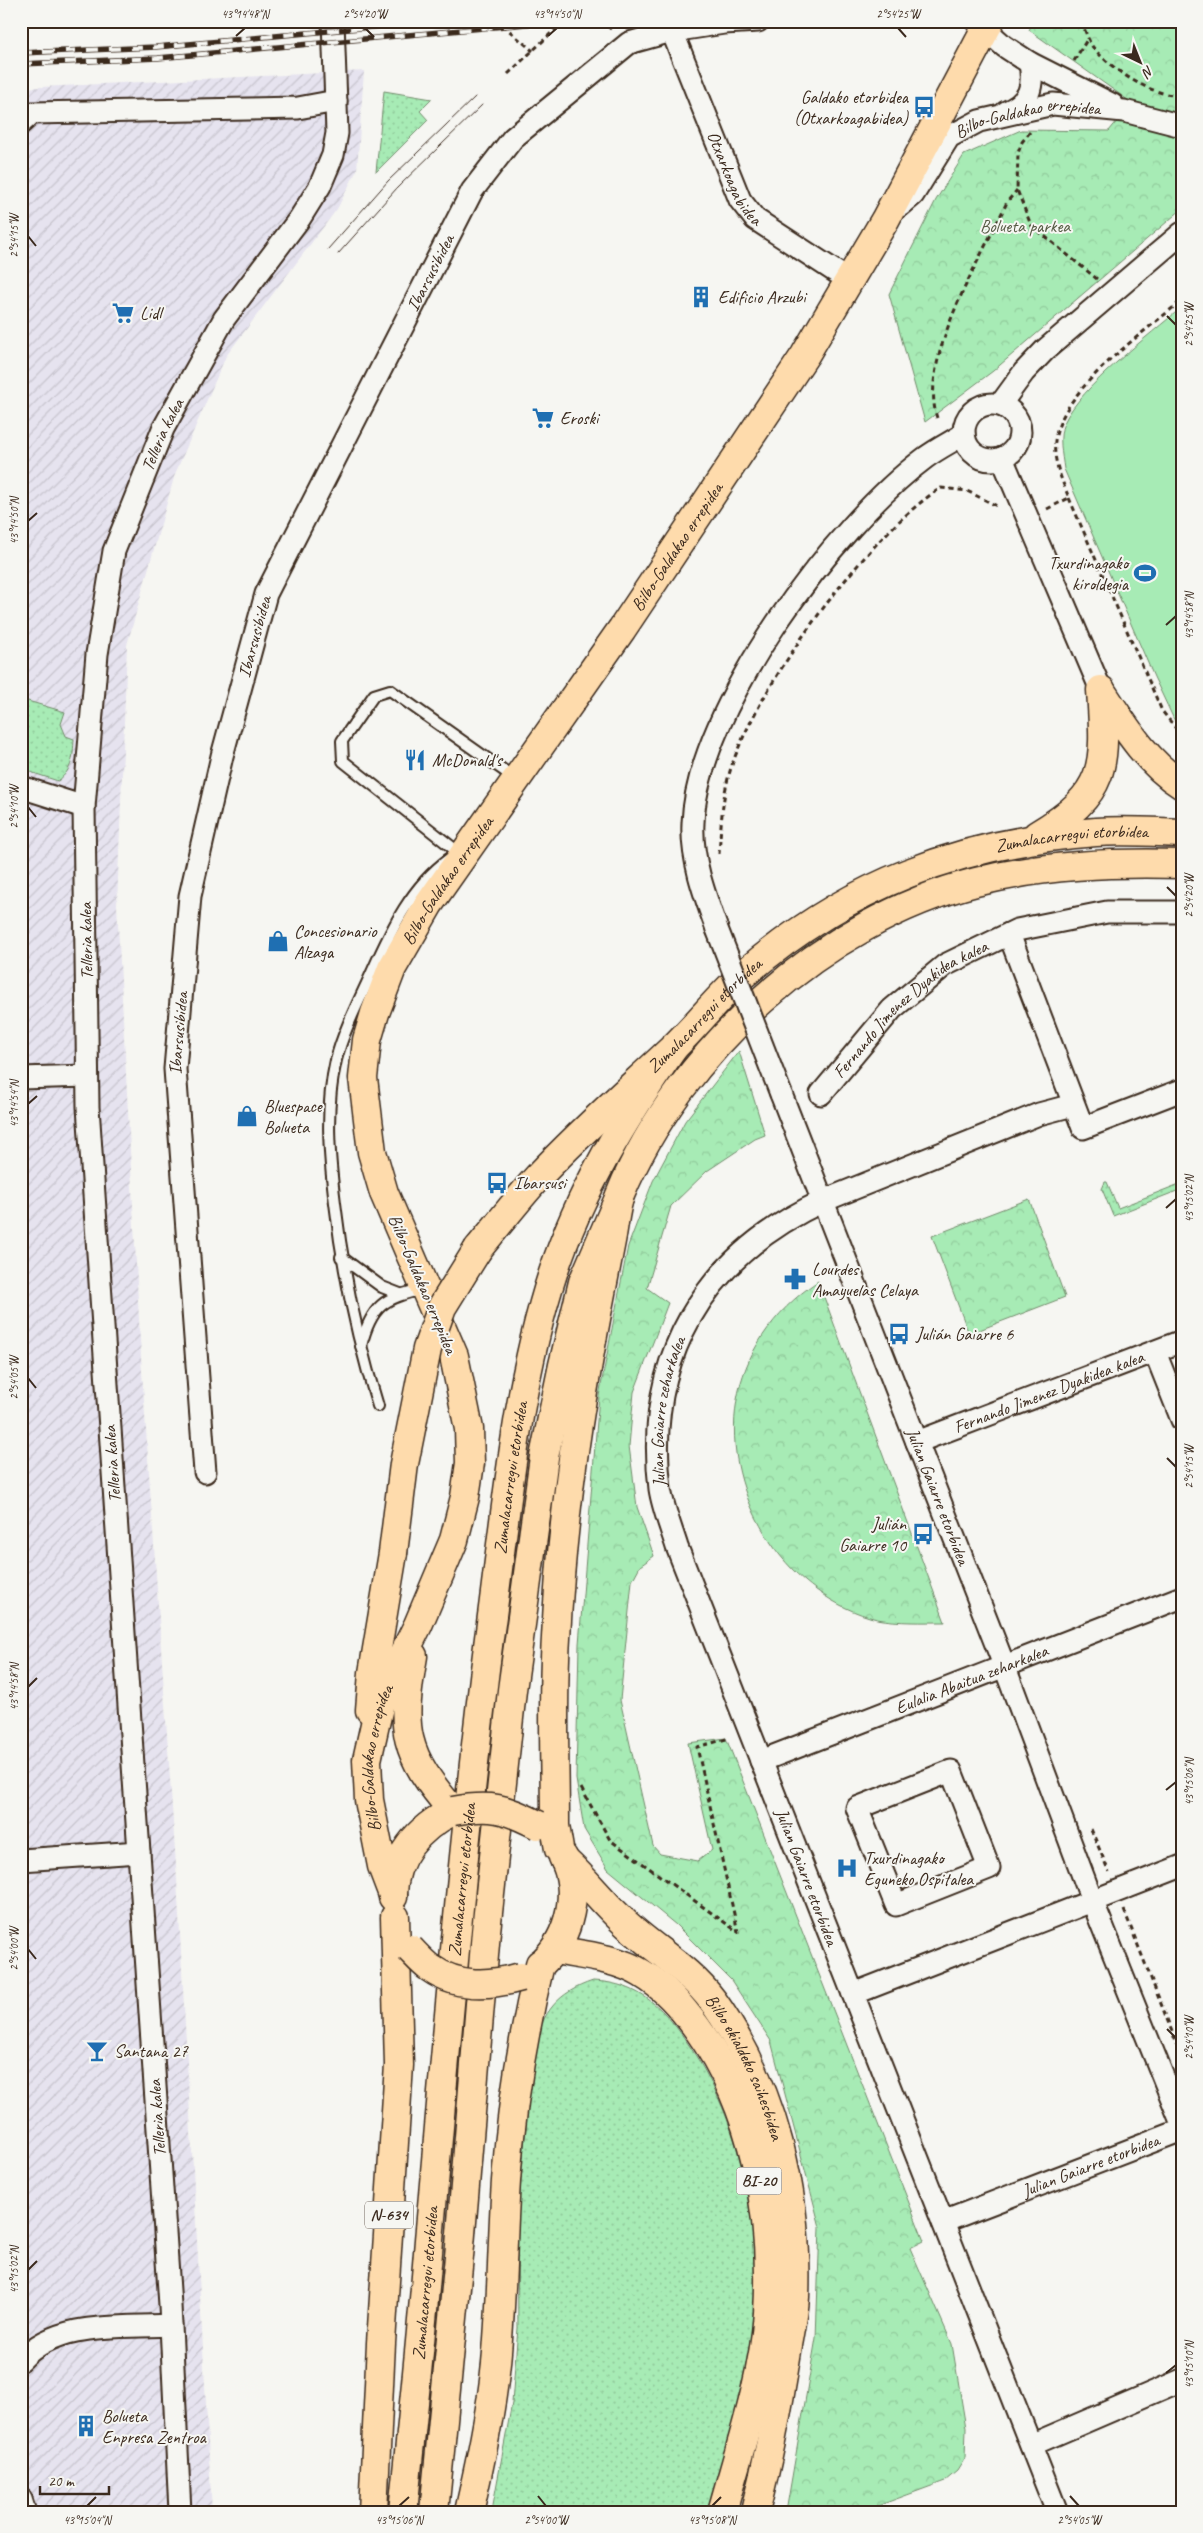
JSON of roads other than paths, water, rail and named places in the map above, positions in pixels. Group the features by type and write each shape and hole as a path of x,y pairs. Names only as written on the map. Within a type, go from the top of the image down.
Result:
{"main road":[{"name":"Bilbo-Galdakao errepidea","path":"394,1906 382,1866 369,1800 367,1760 380,1702 418,1625 454,1540 465,1497 470,1463 468,1429 454,1356 384,1193 372,1152 363,1078 367,1040 392,968 419,920 467,845 517,779 706,506 805,355 885,220 965,70 992,28"},
{"path":"1100,690 1132,738 1153,763 1182,785"},
{"path":"1029,840 1068,816 1087,796 1102,766 1104,734 1100,690"},
{"name":"Zumalacarregui etorbidea","path":"403,2512 430,2233 455,1928 473,1760 517,1432 539,1324 553,1273 574,1220 604,1158 632,1108 674,1047 742,975 789,938 827,912 914,870 966,852 1029,840 1097,832 1182,833"},
{"name":"Zumalacarregui etorbidea","path":"434,2512 459,2256 486,1931 512,1690 544,1457 562,1365 583,1282 619,1198 658,1124 699,1066 763,998 807,963 843,938 871,923 925,899 974,882 1034,870 1098,863 1182,864"},
{"path":"367,1760 373,1673 393,1553 404,1464 428,1349 442,1307 478,1250 543,1172 587,1126 674,1047"},
{"path":"562,1855 538,1825 508,1810 477,1807 454,1811 426,1826 410,1844 396,1873 394,1906 410,1949 430,1969 464,1984 496,1984 538,1964 563,1935 571,1907 572,1886 555,1826 556,1639 568,1507 584,1386 619,1198"},
{"name":"Bilbo-Galdakao errepidea","path":"418,1625 405,1700 408,1742 420,1768 454,1811"},
{"name":"Bilbo ekialdeko saihesbidea","path":"562,1855 621,1919 666,1955 712,2000 749,2061 768,2108 788,2182 793,2217 795,2298 778,2408 755,2512"},
{"name":"N-634","path":"373,2512 381,2343 399,2065 394,1906"},
{"name":"Bilbo ekialdeko saihesbidea","path":"538,1964 618,1963 639,1972 657,1983 682,2008 706,2040 731,2086 745,2122 761,2189 766,2226 768,2314 752,2401 722,2512"},
{"path":"469,2512 484,2448 496,2362 506,2180 515,2095 526,2020 538,1964"}],"street":[{"name":"Telleria kalea","path":"180,2512 171,2325 87,1076 84,807 97,654 114,551 163,429 224,319 300,218 320,186 333,155 337,133 333,21"},
{"name":"Ibarsusibidea","path":"205,1472 175,1069 190,896 222,756 266,594 472,190 513,138 629,43 672,31 724,23 758,21"},
{"path":"992,28 1030,63 1124,111"},
{"name":"Otxarkoagabidea","path":"672,31 740,200 756,218 850,281"},
{"path":"998,116 1021,105 1026,98 1033,81 1030,63"},
{"path":"21,123 32,113 298,108 336,101"},
{"name":"Bilbo-Galdakao errepidea","path":"885,220 913,195 949,137 980,121 1053,104 1124,111 1182,126"},
{"path":"1000,404 1024,372 1046,350 1182,232"},
{"path":"984,404 1000,404 1014,415 1020,430 1018,442 1012,452 1002,458 985,459 976,456 966,443 964,434 967,419 971,412 984,404"},
{"name":"Julian Gaiarre etorbidea","path":"964,434 925,458 879,500 833,548 772,629 734,694 701,769 692,823 697,866 704,895 717,929 1004,1665 1092,1900 1182,2124"},
{"path":"1002,458 1100,690"},
{"path":"21,788 84,807"},
{"name":"Fernando Jimenez Dyakidea kalea","path":"821,1094 892,1009 944,965 1009,934 1107,912 1182,912"},
{"name":"Fernando Jimenez Dyakidea kalea","path":"1009,934 1083,1128 1182,1090"},
{"path":"21,1078 87,1076"},
{"path":"822,1201 1039,1114 1073,1105"},
{"name":"Julian Gaiarre zeharkalea","path":"750,1733 677,1547 661,1491 656,1434 662,1390 684,1331 718,1276 749,1246 778,1224 822,1201"},
{"name":"Fernando Jimenez Dyakidea kalea","path":"917,1442 1182,1341"},
{"path":"1155,1352 1182,1420"},
{"name":"Eulalia Abaitua zeharkalea","path":"761,1761 1182,1597"},
{"name":"Julian Gaiarre etorbidea","path":"750,1733 1057,2512"},
{"path":"951,1771 989,1868 896,1905 858,1808 951,1771"},
{"path":"21,1860 139,1852"},
{"path":"853,1994 1182,1866"},
{"name":"Julian Gaiarre etorbidea","path":"943,2222 1182,2130"},
{"path":"21,2360 32,2349 55,2336 80,2330 171,2325"},
{"path":"1030,2445 1182,2380"},
{"path":"21,2499 25,2512"}],"lane":[{"path":"378,1406 360,1349 341,1257 328,1128 336,1058 362,993 398,915 434,870 467,845 344,760 342,741 374,695 390,690 517,779"},
{"path":"341,1257 382,1287 400,1294"},
{"path":"360,1349 366,1329 380,1304 400,1294 426,1289"}],"tram line":[{"path":"328,249 388,181 475,97"},
{"path":"338,254 397,188 482,105"}],"railway":[{"path":"21,53 156,47 436,21"},
{"path":"21,64 158,58 559,21"}],"place":[{"name":"Galdako etorbidea (Otxarkoagabidea)","path":"924,107"},
{"name":"Edificio Arzubi","path":"701,297"},
{"name":"Lidl","path":"123,313"},
{"name":"Eroski","path":"543,418"},
{"name":"Txurdinagako kiroldegia","path":"1145,573"},
{"name":"McDonald's","path":"415,760"},
{"name":"Concesionario Alzaga","path":"278,941"},
{"name":"Bluespace Bolueta","path":"247,1116"},
{"name":"Ibarsusi","path":"497,1183"},
{"name":"Lourdes Amayuelas Celaya","path":"795,1279"},
{"name":"Julián Gaiarre 6","path":"899,1334"},
{"name":"Julián Gaiarre 10","path":"923,1534"},
{"name":"Txurdinagako Eguneko Ospitalea","path":"847,1868"},
{"name":"Santana 27","path":"97,2051"},
{"name":"Bolueta Enpresa Zentroa","path":"86,2426"}],"park label":[{"name":"Bolueta parkea","path":"1025,226"}]}
